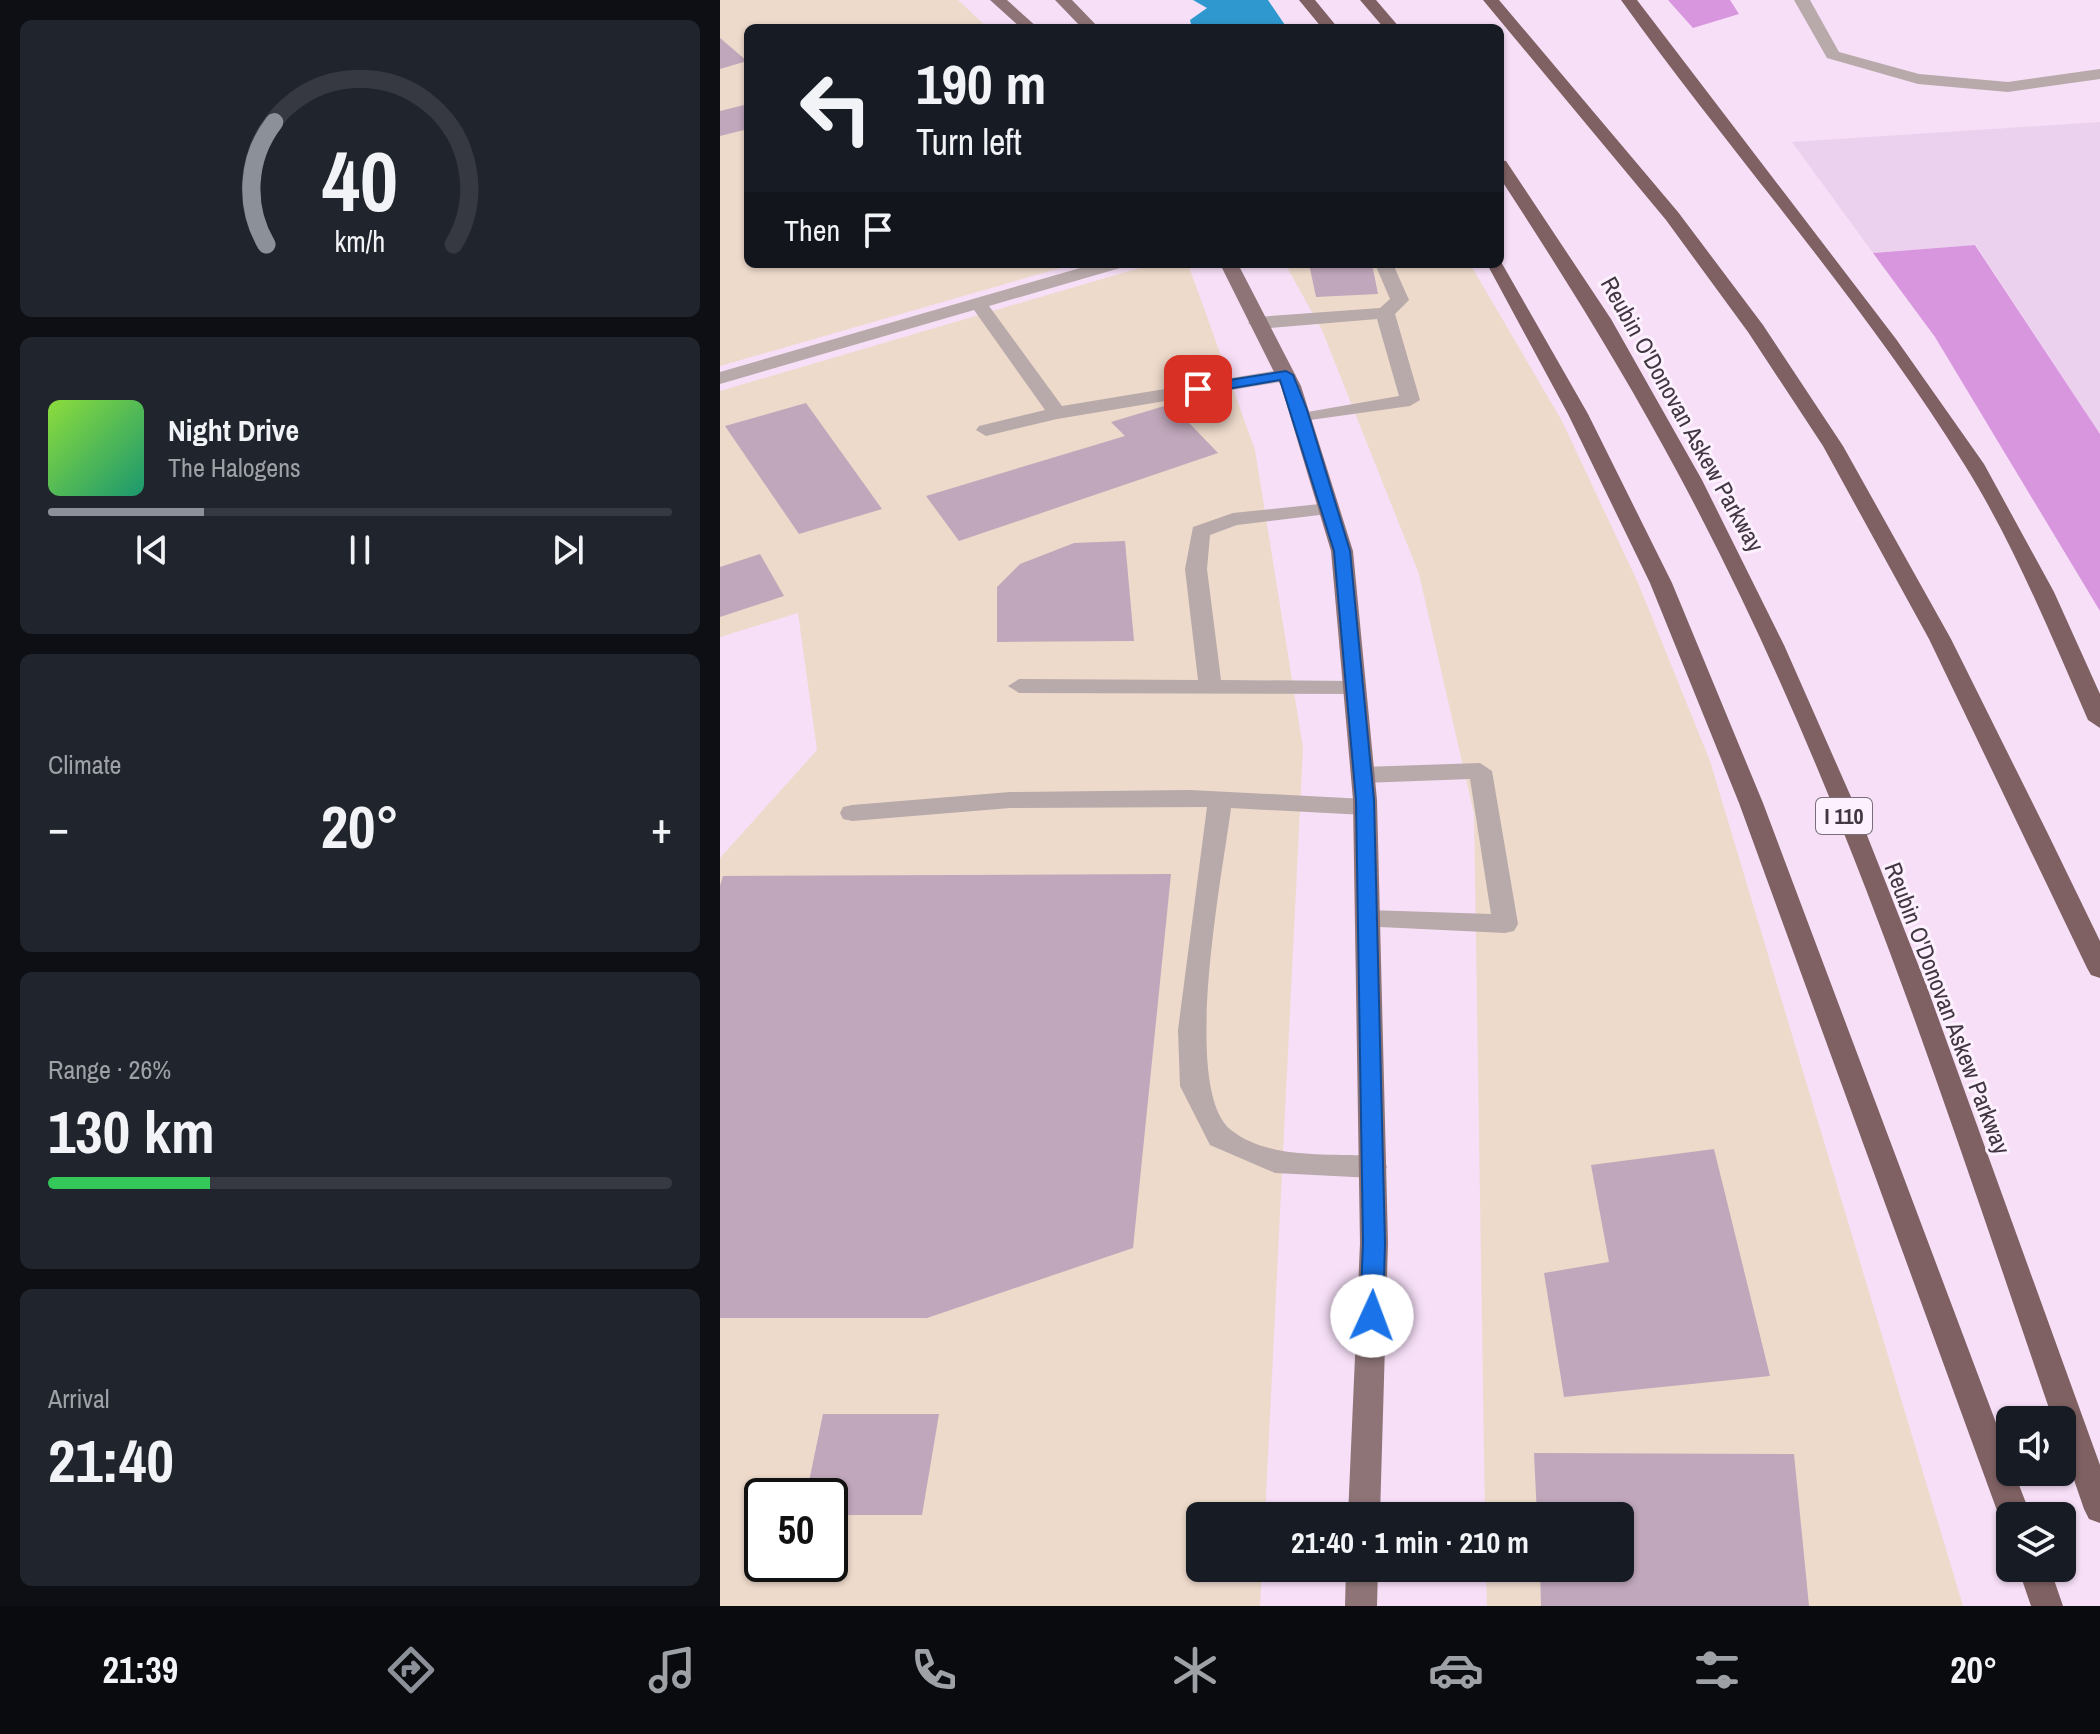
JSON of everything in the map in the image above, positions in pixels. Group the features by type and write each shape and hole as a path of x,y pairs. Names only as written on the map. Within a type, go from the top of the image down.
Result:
{"highway":[{"path":"1307,0 1327,24"},
{"path":"1368,0 1389,24"},
{"path":"1491,0 1580,100 1715,274 1832,445 1961,676 2100,968"},
{"path":"1629,0 1889,343 1974,464 2043,592 2100,720"},
{"name":"Reubin O'Donovan Askew Parkway","path":"1504,171 1607,328 1710,514 1778,655 1899,949 2100,1509"},
{"path":"1498,268 1578,414 1673,612 1757,818 2010,1502"},
{"path":"2039,1582 2047,1606"}],"main road":[{"path":"998,0 1025,24"},
{"path":"1063,0 1087,24"},
{"path":"1231,268 1286,375 1303,418 1342,551 1363,775 1368,919 1374,1243 1365,1502"},
{"path":"1361,1606 1362,1582"}],"street":[{"path":"1802,0 1833,55 1918,79 2008,87 2100,74"},
{"path":"720,378 1100,268"},
{"path":"1257,323 1385,313 1400,300 1386,268"},
{"path":"978,303 1057,413"},
{"path":"1303,418 1410,400 1385,313"},
{"path":"986,430 1057,413 1286,375"},
{"path":"1210,687 1196,569 1200,532 1233,519 1329,509"},
{"path":"1019,686 1353,689"},
{"path":"1363,775 1480,771 1505,924 1368,919"},
{"path":"852,813 1010,800 1220,800 1365,807"},
{"path":"1220,800 1191,1030 1194,1086 1220,1137 1275,1162 1373,1167"}],"shaded area":[{"path":"720,0 958,0 984,24 744,24 744,268 1060,268 720,366"},
{"path":"1668,0 1730,0 1739,14 1693,28"},
{"path":"2100,122 2100,434 1976,245 1873,253 1792,142"},
{"path":"1975,245 2100,434 2100,611 1935,337 1873,253"},
{"path":"1139,268 1189,268 1255,450 1303,748 1266,1502 1186,1502 1186,1582 1261,1582 1260,1606 720,1606 720,858 817,750 798,613 720,637 720,391"},
{"path":"1287,268 1472,268 1562,421 1638,583 1710,761 1963,1606 1487,1606 1486,1582 1634,1582 1634,1502 1485,1502 1474,814 1419,574 1322,330"}],"water":[{"path":"1193,0 1268,0 1284,24 1191,24 1190,20 1207,8"}],"building":[{"path":"720,38 744,58 744,62 720,69"},
{"path":"744,105 744,130 720,136 720,111"},
{"path":"1310,268 1373,268 1378,294 1316,297"},
{"path":"806,403 882,509 799,534 725,426"},
{"path":"1171,404 1218,453 959,541 926,496 1125,436 1111,422"},
{"path":"1125,541 1134,641 997,642 997,587 1020,564 1074,543"},
{"path":"760,554 784,596 720,617 720,567"},
{"path":"1171,874 1133,1248 927,1318 720,1318 720,886 723,876"},
{"path":"1714,1149 1770,1376 1564,1397 1544,1273 1609,1262 1591,1165"},
{"path":"823,1414 939,1414 922,1515 848,1515 848,1478 810,1478"},
{"path":"1534,1453 1794,1454 1809,1606 1541,1606 1540,1582 1634,1582 1634,1502 1536,1502"}],"route":[{"path":"1198,389 1286,375 1300,410 1342,551 1349,655 1365,800 1374,1243 1372,1316"}]}
